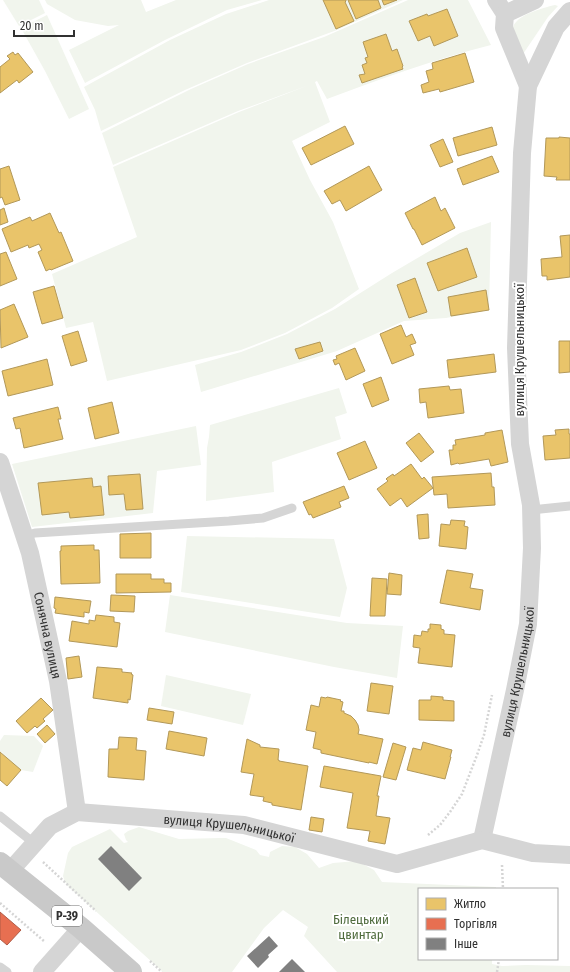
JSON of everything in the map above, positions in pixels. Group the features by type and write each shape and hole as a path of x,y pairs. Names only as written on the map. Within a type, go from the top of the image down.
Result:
{"main road":[{"name":"Р-39","path":"5,867 81,928 131,972"}],"street":[{"path":"528,86 504,28 501,7 535,0"},
{"name":"вулиця Крушельницької","path":"77,812 244,825 397,864 482,840 528,624 532,548 531,510 520,444 516,348 522,153 528,86 556,27 570,11"},
{"name":"Сонячна вулиця","path":"0,462 30,553 58,680 77,812"},
{"path":"5,867 34,843 50,826 77,812"},
{"path":"482,840 533,853 570,855"},
{"path":"42,972 81,928"}],"lane":[{"path":"531,510 570,506"},
{"path":"24,536 43,533 263,518 292,508"},
{"path":"0,816 34,843"},
{"path":"0,967 7,972"}],"path":[{"path":"422,838 440,825 462,794 484,735 492,695"},
{"path":"501,845 503,888"},
{"path":"0,903 59,953"},
{"path":"497,972 499,960"}],"green space":[{"path":"3,0 39,0 45,13 19,26"},
{"path":"45,0 141,0 146,12 176,0 262,0 227,10 165,40 85,83 69,50 119,25 108,26 75,20 47,4"},
{"path":"269,0 403,0 337,30 247,63 185,90 101,131 95,110 84,87 170,40 226,14"},
{"path":"408,0 468,0 491,45 429,63 327,99 317,81 315,82 330,122 292,141 310,180 333,222 359,289 332,308 285,333 241,350 107,381 93,322 66,328 52,274 137,237 113,167 239,112 309,85 238,111 113,165 102,133 191,89 248,64 324,37"},
{"path":"555,5 558,6 548,17 523,54 513,33 513,27 516,22 521,17"},
{"path":"47,15 89,109 69,119 21,28"},
{"path":"491,222 489,310 446,318 404,321 337,351 201,392 195,365 241,352 287,334 335,309 460,233"},
{"path":"339,388 347,413 335,417 341,439 272,462 274,492 206,501 207,448 210,425"},
{"path":"196,426 201,465 157,471 153,513 32,527 12,464"},
{"path":"187,536 334,539 347,588 340,617 181,592"},
{"path":"170,595 347,623 403,626 397,678 334,667 165,632"},
{"path":"166,675 251,694 243,725 161,706"},
{"path":"4,735 34,736 43,746 33,772 15,769 2,752 0,752 0,741"},
{"name":"Білецький цвинтар","path":"139,827 179,839 226,838 256,850 260,855 269,857 270,852 282,846 295,847 307,854 319,868 333,863 357,861 374,870 382,882 496,887 418,888 418,960 492,960 492,964 502,966 570,966 570,972 337,972 304,936 308,927 283,910 264,928 232,972 163,972 69,887 63,876 68,853 72,847 110,829 124,843 128,842 124,834"}],"building: Житло":[{"path":"323,0 346,0 345,2 354,21 336,29"},
{"path":"348,0 378,0 381,8 356,19"},
{"path":"382,0 397,0 384,5"},
{"path":"447,9 458,36 434,46 430,36 418,41 409,21 427,14 428,16"},
{"path":"386,34 392,51 397,49 403,69 362,83 359,75 365,74 362,65 367,63 365,58 368,57 363,42"},
{"path":"13,52 15,55 18,53 33,72 19,83 17,80 0,93 0,67 10,59 7,56"},
{"path":"465,53 474,82 440,92 439,89 423,93 421,85 429,82 426,71 433,69 432,63"},
{"path":"345,126 354,144 311,165 302,148"},
{"path":"492,127 497,145 458,156 453,138"},
{"path":"546,138 570,138 570,180 556,180 557,177 544,176"},
{"path":"443,139 453,162 440,167 430,145"},
{"path":"492,156 499,172 463,185 457,169"},
{"path":"9,166 20,200 5,205 2,197 0,198 0,169"},
{"path":"369,166 382,190 346,211 340,200 332,204 324,191"},
{"path":"435,197 441,211 445,208 455,228 422,245 405,213"},
{"path":"4,208 8,222 0,225 0,210"},
{"path":"50,213 59,233 61,232 73,261 46,271 38,252 42,250 39,244 29,248 28,245 11,252 2,229 30,217 32,221"},
{"path":"570,235 570,277 547,280 547,276 542,276 541,259 562,257 560,236"},
{"path":"467,248 477,277 438,291 427,263"},
{"path":"6,252 17,279 0,286 0,254"},
{"path":"415,278 427,312 409,318 397,285"},
{"path":"54,286 63,318 42,324 33,292"},
{"path":"486,290 489,310 451,316 448,297"},
{"path":"14,304 28,337 1,348 0,310"},
{"path":"401,325 406,337 412,334 416,343 410,345 414,355 392,364 380,334"},
{"path":"78,331 87,361 71,366 62,336"},
{"path":"559,341 570,341 570,372 559,373"},
{"path":"320,342 323,351 299,359 295,349"},
{"path":"355,348 365,371 346,380 339,363 335,365 333,360 337,359 336,356"},
{"path":"494,354 496,372 449,378 447,360"},
{"path":"47,359 53,385 8,396 2,371"},
{"path":"381,377 389,400 372,407 363,384"},
{"path":"449,386 450,390 461,389 464,413 428,418 426,402 420,403 419,389"},
{"path":"112,402 119,433 95,439 88,408"},
{"path":"58,407 61,419 58,419 63,439 24,448 20,428 16,429 13,418"},
{"path":"569,429 570,458 545,460 543,436 556,435 555,430"},
{"path":"502,430 508,462 491,466 489,459 451,465 449,450 453,450 453,445 456,445 455,440 485,435 485,433"},
{"path":"419,433 434,452 421,462 406,443"},
{"path":"365,441 377,468 349,480 337,453"},
{"path":"411,464 422,479 424,477 433,488 407,507 401,498 390,506 377,489 388,481 386,479 387,478 393,474 394,476"},
{"path":"491,473 492,487 494,487 495,505 448,508 447,494 434,495 432,477"},
{"path":"140,474 143,509 126,510 124,494 109,495 108,476"},
{"path":"92,478 93,487 101,486 104,515 70,518 69,512 42,515 38,483"},
{"path":"344,486 349,498 339,502 341,507 313,518 311,514 309,515 303,502"},
{"path":"428,514 429,538 419,539 417,515"},
{"path":"451,520 465,521 464,526 468,527 466,549 439,546 441,524 450,525"},
{"path":"151,533 151,558 120,558 120,534"},
{"path":"94,545 94,550 99,550 100,583 61,584 61,546"},
{"path":"447,570 473,574 470,588 483,590 480,610 440,603"},
{"path":"389,573 402,575 401,595 387,594"},
{"path":"116,574 151,574 151,579 164,579 164,583 171,583 171,592 116,593"},
{"path":"372,578 387,579 385,616 370,616"},
{"path":"111,595 135,596 134,612 110,611"},
{"path":"55,597 91,601 89,613 84,612 84,617 55,613"},
{"path":"96,615 114,617 114,622 120,623 117,647 69,641 72,621 89,624 89,620 95,621"},
{"path":"430,624 441,625 441,629 444,630 444,634 455,635 452,667 418,663 420,648 413,647 414,635 421,636 422,631 428,632 428,629 430,629"},
{"path":"79,656 82,677 68,679 66,658"},
{"path":"97,667 122,669 122,672 132,673 130,700 128,699 128,703 93,698"},
{"path":"371,683 393,686 389,714 367,711"},
{"path":"431,696 443,697 443,700 454,701 454,721 419,720 419,700 431,700"},
{"path":"321,697 341,700 340,701 343,702 341,711 344,711 344,713 351,716 355,720 358,725 358,734 383,739 377,764 321,753 321,750 313,748 316,732 306,730 311,705 319,707"},
{"path":"41,698 53,710 43,719 45,721 37,728 35,726 27,733 16,721"},
{"path":"149,708 174,712 172,724 147,720"},
{"path":"47,725 55,734 45,743 37,734"},
{"path":"169,731 207,738 204,756 166,749"},
{"path":"119,737 137,738 136,750 146,751 144,780 108,777 109,749 118,749"},
{"path":"247,739 260,745 260,747 279,749 279,761 308,766 301,810 272,805 272,803 263,801 264,797 250,795 254,774 241,772"},
{"path":"423,742 452,750 445,779 407,770 413,748 421,750"},
{"path":"393,743 406,747 396,780 383,777"},
{"path":"0,752 21,770 7,786 0,780"},
{"path":"324,766 381,776 377,796 379,796 376,816 390,818 385,844 368,841 370,831 347,828 353,793 320,787"},
{"path":"311,817 324,819 322,832 309,830"}],"building: Торгівля":[{"path":"0,912 21,930 7,945 0,939"}],"building: Інше":[{"path":"111,846 142,878 129,891 98,859"},
{"path":"269,936 278,946 268,955 269,957 258,968 247,956"},
{"path":"292,959 305,972 279,972"}]}
